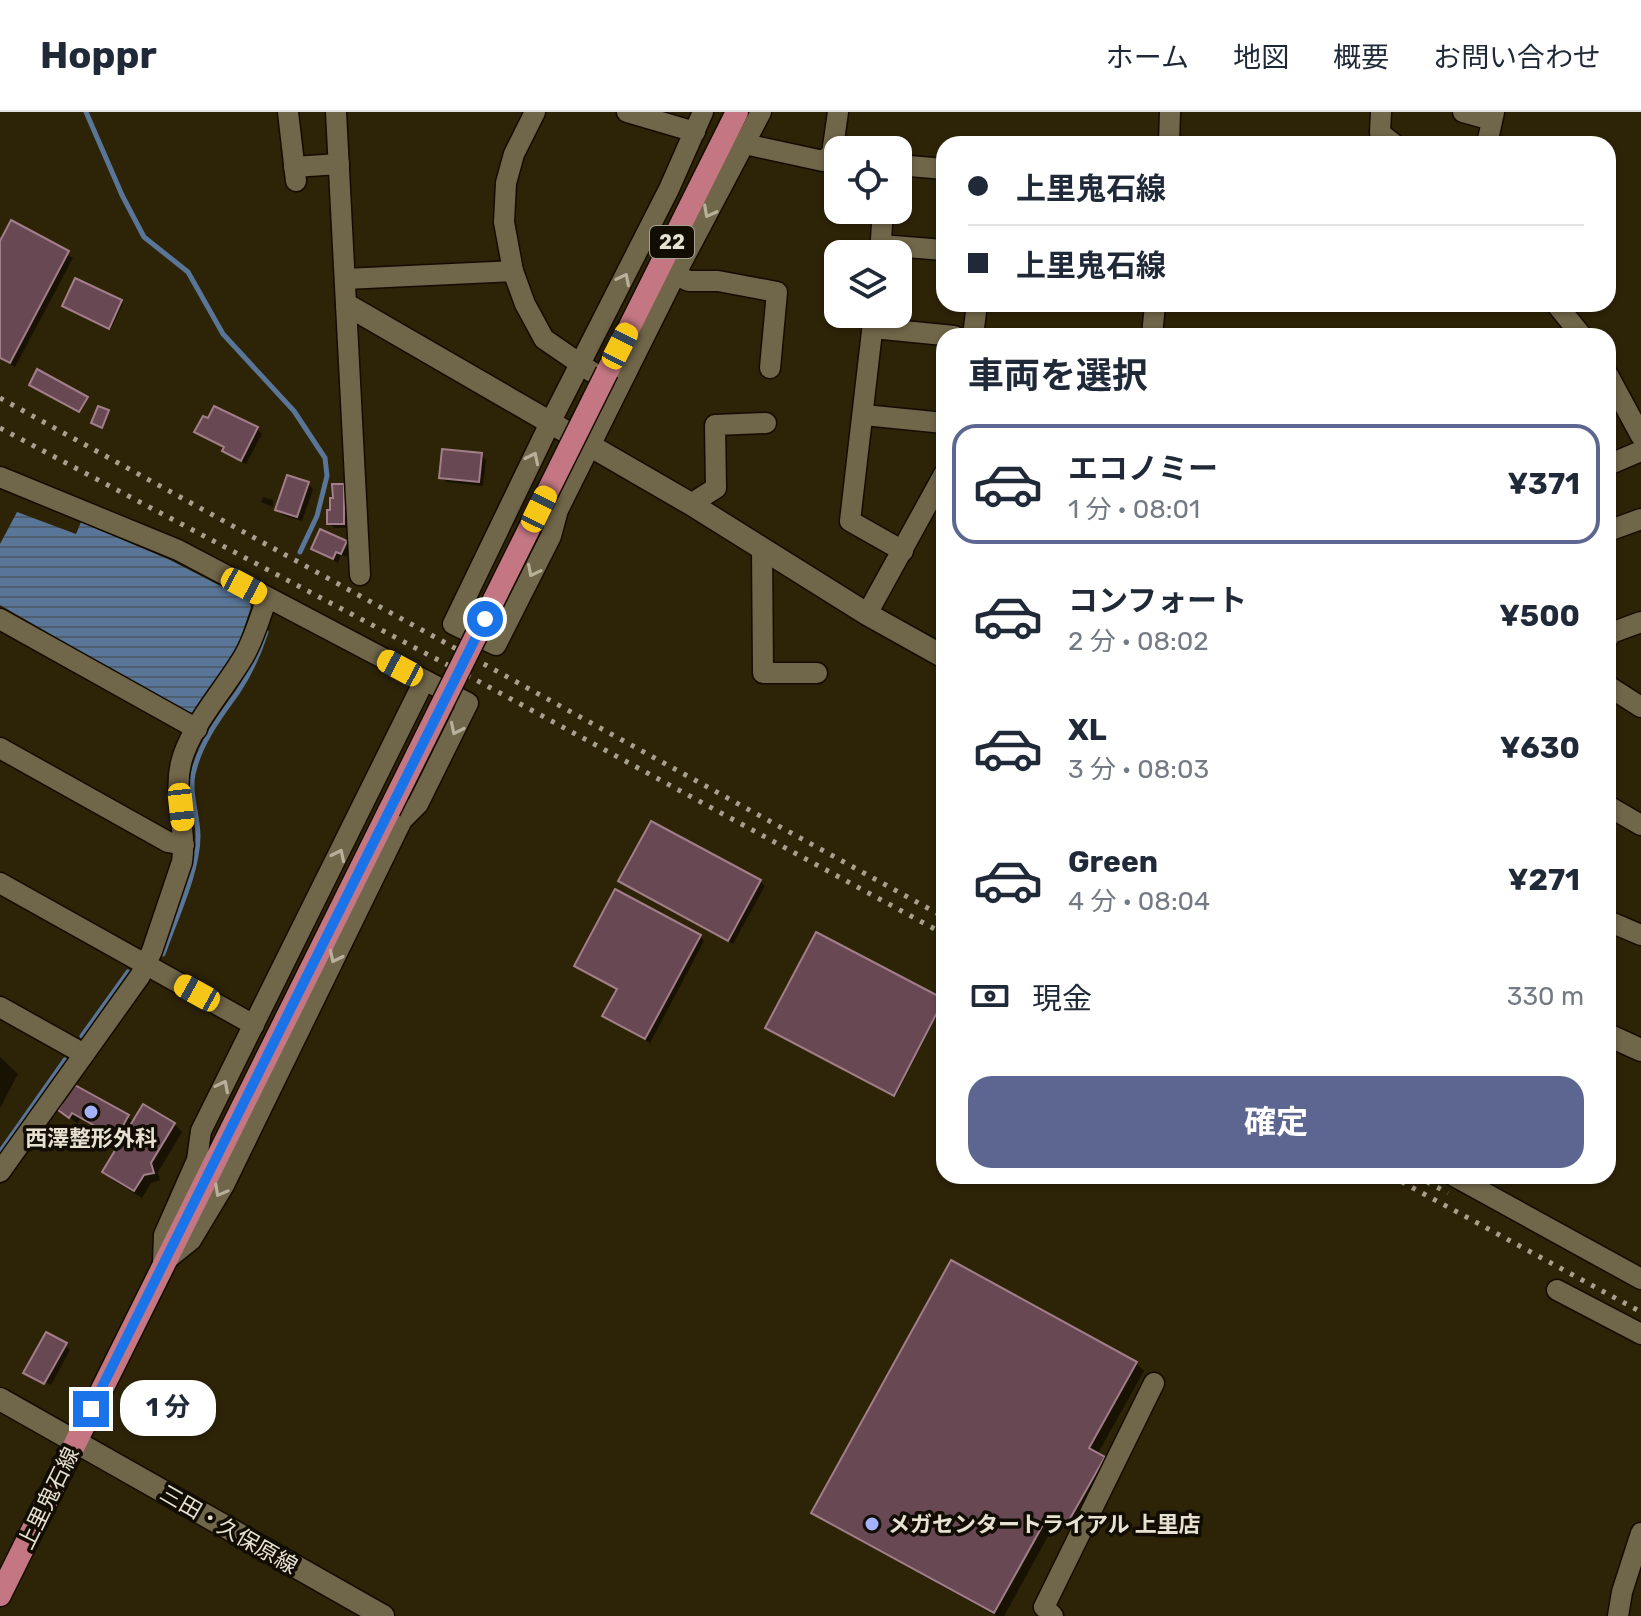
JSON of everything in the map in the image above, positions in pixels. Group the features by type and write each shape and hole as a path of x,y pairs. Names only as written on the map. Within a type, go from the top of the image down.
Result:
{"main road":[{"name":"上里鬼石線","path":"0,1595 389,811 614,380 737,112"}],"street":[{"path":"288,112 295,174 339,164"},
{"path":"336,112 360,575"},
{"path":"535,112 514,154 506,183 504,222 513,271 525,304 544,339 580,366 614,380"},
{"path":"627,112 695,132"},
{"path":"703,112 453,624 496,645 551,536 558,510 591,447 614,380 675,275 761,112"},
{"path":"836,136 838,112"},
{"path":"1169,136 1170,112"},
{"path":"1381,112 1380,133 1384,136"},
{"path":"1463,112 1493,116 1489,136"},
{"path":"745,144 824,160"},
{"path":"912,166 936,168"},
{"path":"912,250 936,250"},
{"path":"345,279 513,271"},
{"path":"675,275 689,281 718,281 777,292 770,368"},
{"path":"347,305 691,504 867,614 936,653"},
{"path":"1562,312 1576,328"},
{"path":"872,328 850,521 903,551"},
{"path":"911,328 936,333"},
{"path":"1616,390 1641,436"},
{"path":"864,415 936,422"},
{"path":"691,504 716,488 715,425 766,423"},
{"path":"1616,462 1641,451"},
{"path":"0,477 178,550 468,703 418,804 402,820 224,1185 191,1240 163,1263"},
{"path":"867,614 936,489"},
{"path":"1616,528 1641,519"},
{"path":"762,549 763,673 817,673"},
{"path":"0,1172 146,965 182,862 181,762 197,729 246,654 267,598"},
{"path":"0,619 197,729"},
{"path":"1616,631 1641,622"},
{"path":"163,1263 164,1235 197,1160 201,1131 424,681"},
{"path":"1616,691 1641,707"},
{"path":"0,748 168,842 184,845"},
{"path":"1616,811 1641,825"},
{"path":"0,883 254,1025"},
{"path":"1616,924 1641,935"},
{"path":"0,1007 84,1054"},
{"path":"1616,1039 1641,1050"},
{"path":"1469,1184 1641,1279"},
{"path":"1557,1290 1641,1334"},
{"path":"1053,1616 1044,1607 1154,1383"},
{"name":"三田・久保原線","path":"0,1399 383,1616"},
{"path":"1618,1616 1622,1592 1641,1533"}],"water":[{"path":"17,512 76,534 81,522 170,560 248,600 251,607 237,649 195,712 187,713 0,605 0,544"}],"building":[{"path":"11,220 69,251 10,363 0,358 0,241"},
{"path":"75,278 122,300 109,329 62,306"},
{"path":"37,369 88,397 79,412 29,385"},
{"path":"98,406 109,410 102,428 91,423"},
{"path":"214,406 258,427 241,461 222,451 224,447 194,432 203,416 208,418"},
{"path":"442,449 482,453 479,482 439,478"},
{"path":"287,475 309,482 297,517 275,510"},
{"path":"332,484 344,484 344,524 327,524 327,510 330,510 330,498 333,498"},
{"path":"320,529 347,541 341,554 336,552 333,559 311,549"},
{"path":"651,821 761,880 728,941 618,881"},
{"path":"615,889 701,935 645,1039 602,1016 617,989 574,966"},
{"path":"816,932 936,995 936,1015 894,1096 765,1028"},
{"name":"西澤整形外科","path":"73,1084 129,1115 116,1138 72,1113 69,1118 58,1110"},
{"path":"143,1104 175,1123 151,1163 154,1173 144,1175 134,1191 102,1172"},
{"path":"951,1260 1137,1362 1089,1448 1105,1457 1067,1524 1049,1514 994,1613 811,1513"},
{"path":"46,1332 67,1343 44,1384 23,1373"}],"waterway":[{"path":"86,112 144,237 188,272 223,334 294,411 325,458 327,476 317,516 300,552"},
{"path":"163,954 190,880 197,850 198,828 192,789 196,763 211,731 242,686 266,632"},
{"path":"82,1036 128,972"},
{"path":"0,1152 65,1060"}],"railway":[{"path":"0,398 936,913"},
{"path":"0,428 476,680 936,930"},
{"path":"1406,1184 1641,1312"},
{"path":"1431,1184 1448,1193"}],"place":[{"name":"西澤整形外科","path":"91,1112"},
{"name":"メガセンタートライアル 上里店","path":"872,1524"}],"route":[{"path":"91,1409 485,619"}]}
